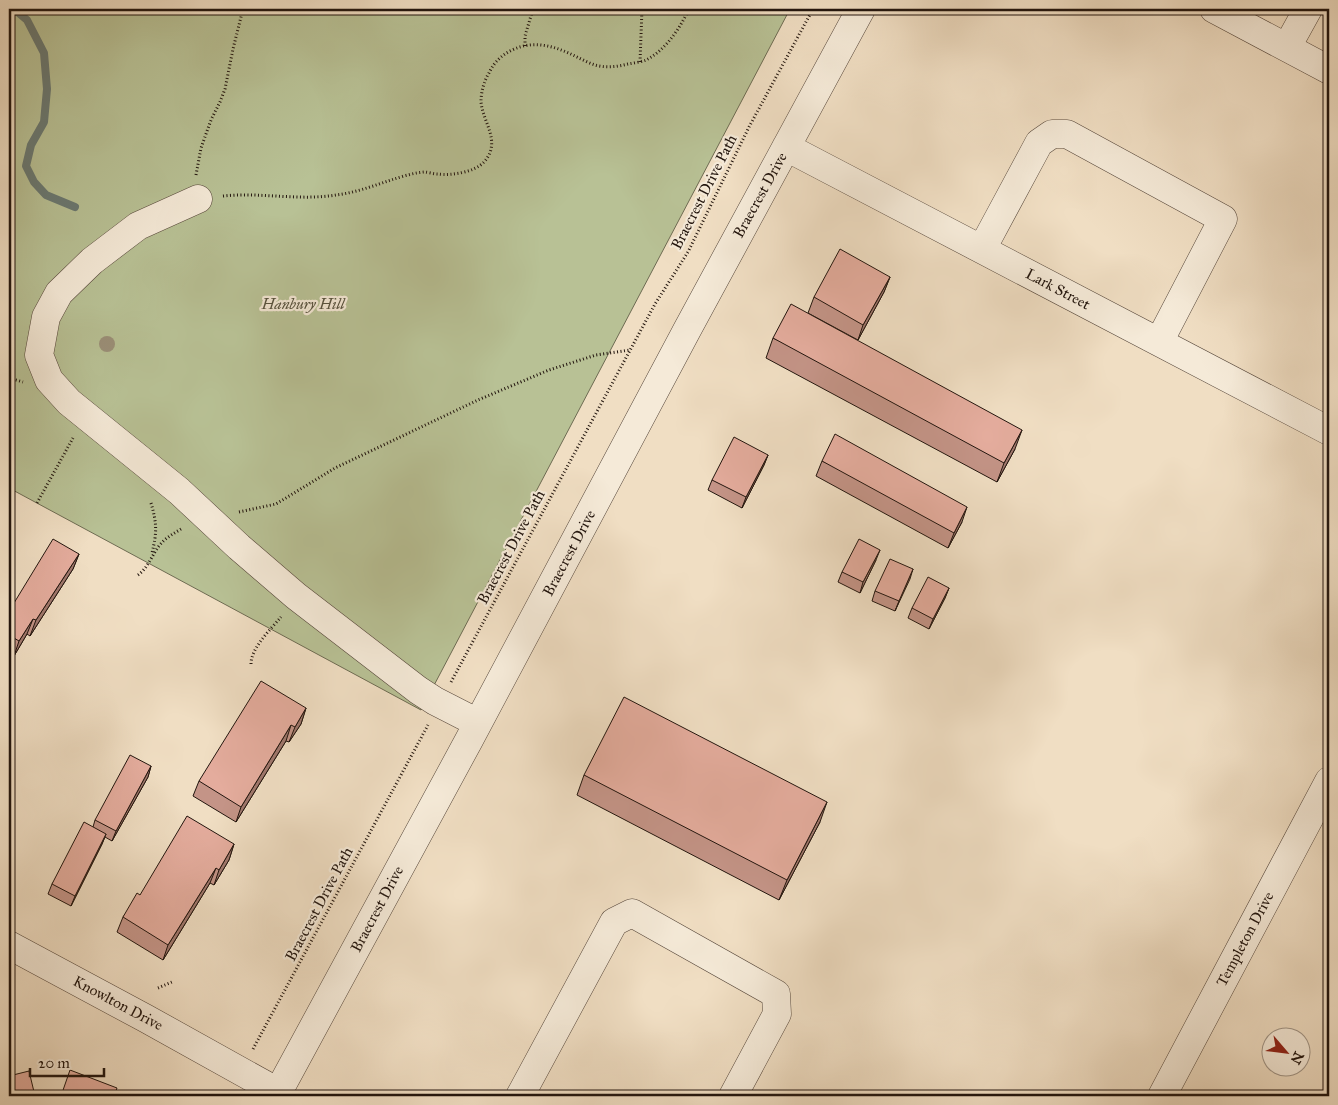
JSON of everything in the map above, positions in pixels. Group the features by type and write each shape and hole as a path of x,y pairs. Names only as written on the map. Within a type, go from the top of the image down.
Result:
{"street":[{"name":"Braecrest Drive","path":"277,1094 861,9"},
{"path":"1214,9 1329,70"},
{"path":"1287,47 1308,9"},
{"path":"982,249 1039,143 1052,134 1067,134 1223,219 1159,342"},
{"name":"Lark Street","path":"786,147 1329,431"},
{"path":"198,199 138,226 92,261 59,292 46,317 40,355 49,380 68,402 179,491 239,547 296,596 418,690 478,723"},
{"name":"Templeton Drive","path":"1162,1096 1329,781"},
{"path":"520,1096 614,922 632,913 776,994 777,1014 733,1096"},
{"name":"Knowlton Drive","path":"9,945 145,1018 277,1094"}],"path":[{"path":"243,9 225,89 210,120 201,148 196,174 198,199 236,194 296,197 336,195 406,175 425,172 448,175 477,169 488,157 492,149 492,140 481,101 482,89 494,63 505,54 513,49 526,46 549,45 593,64 605,67 623,66 645,61 658,53 679,29 690,9"},
{"path":"526,46 525,36 534,9"},
{"path":"640,62 642,9"},
{"name":"Braecrest Drive Path","path":"241,1072 655,304 688,252 749,127 813,9"},
{"path":"138,575 166,538 196,519 247,511 276,504 335,468 486,396 549,370 596,355 630,350"},
{"path":"37,503 85,416"},
{"path":"147,565 156,536 155,520 148,496"},
{"path":"251,664 256,648 296,596"},
{"path":"158,988 172,982"}],"green space":[{"name":"Hanbury Hill","path":"9,9 790,9 421,710 9,488"}],"building":[{"path":"840,249 890,277 863,325 814,297"},
{"path":"791,304 1022,430 1004,463 773,338"},
{"path":"835,434 967,507 954,533 822,461"},
{"path":"734,437 768,455 746,497 712,480"},
{"path":"53,539 79,554 36,620 33,619 19,641 9,635 9,602 14,603"},
{"path":"859,539 880,550 863,582 842,572"},
{"path":"890,559 913,569 899,601 875,591"},
{"path":"928,577 949,588 933,619 912,608"},
{"path":"261,681 306,708 295,727 291,725 241,807 199,781"},
{"path":"624,697 827,802 787,880 584,775"},
{"path":"130,755 151,766 116,831 95,820"},
{"path":"187,816 234,844 219,870 216,868 168,945 123,917 137,893 140,895"},
{"path":"84,822 106,834 75,896 52,884"},
{"path":"70,1070 117,1088 114,1096 61,1096"},
{"path":"29,1071 35,1096 9,1096 9,1076"}],"waterway":[{"path":"14,9 27,20 44,53 47,89 44,122 31,145 26,166 34,182 46,195 75,207"}]}
